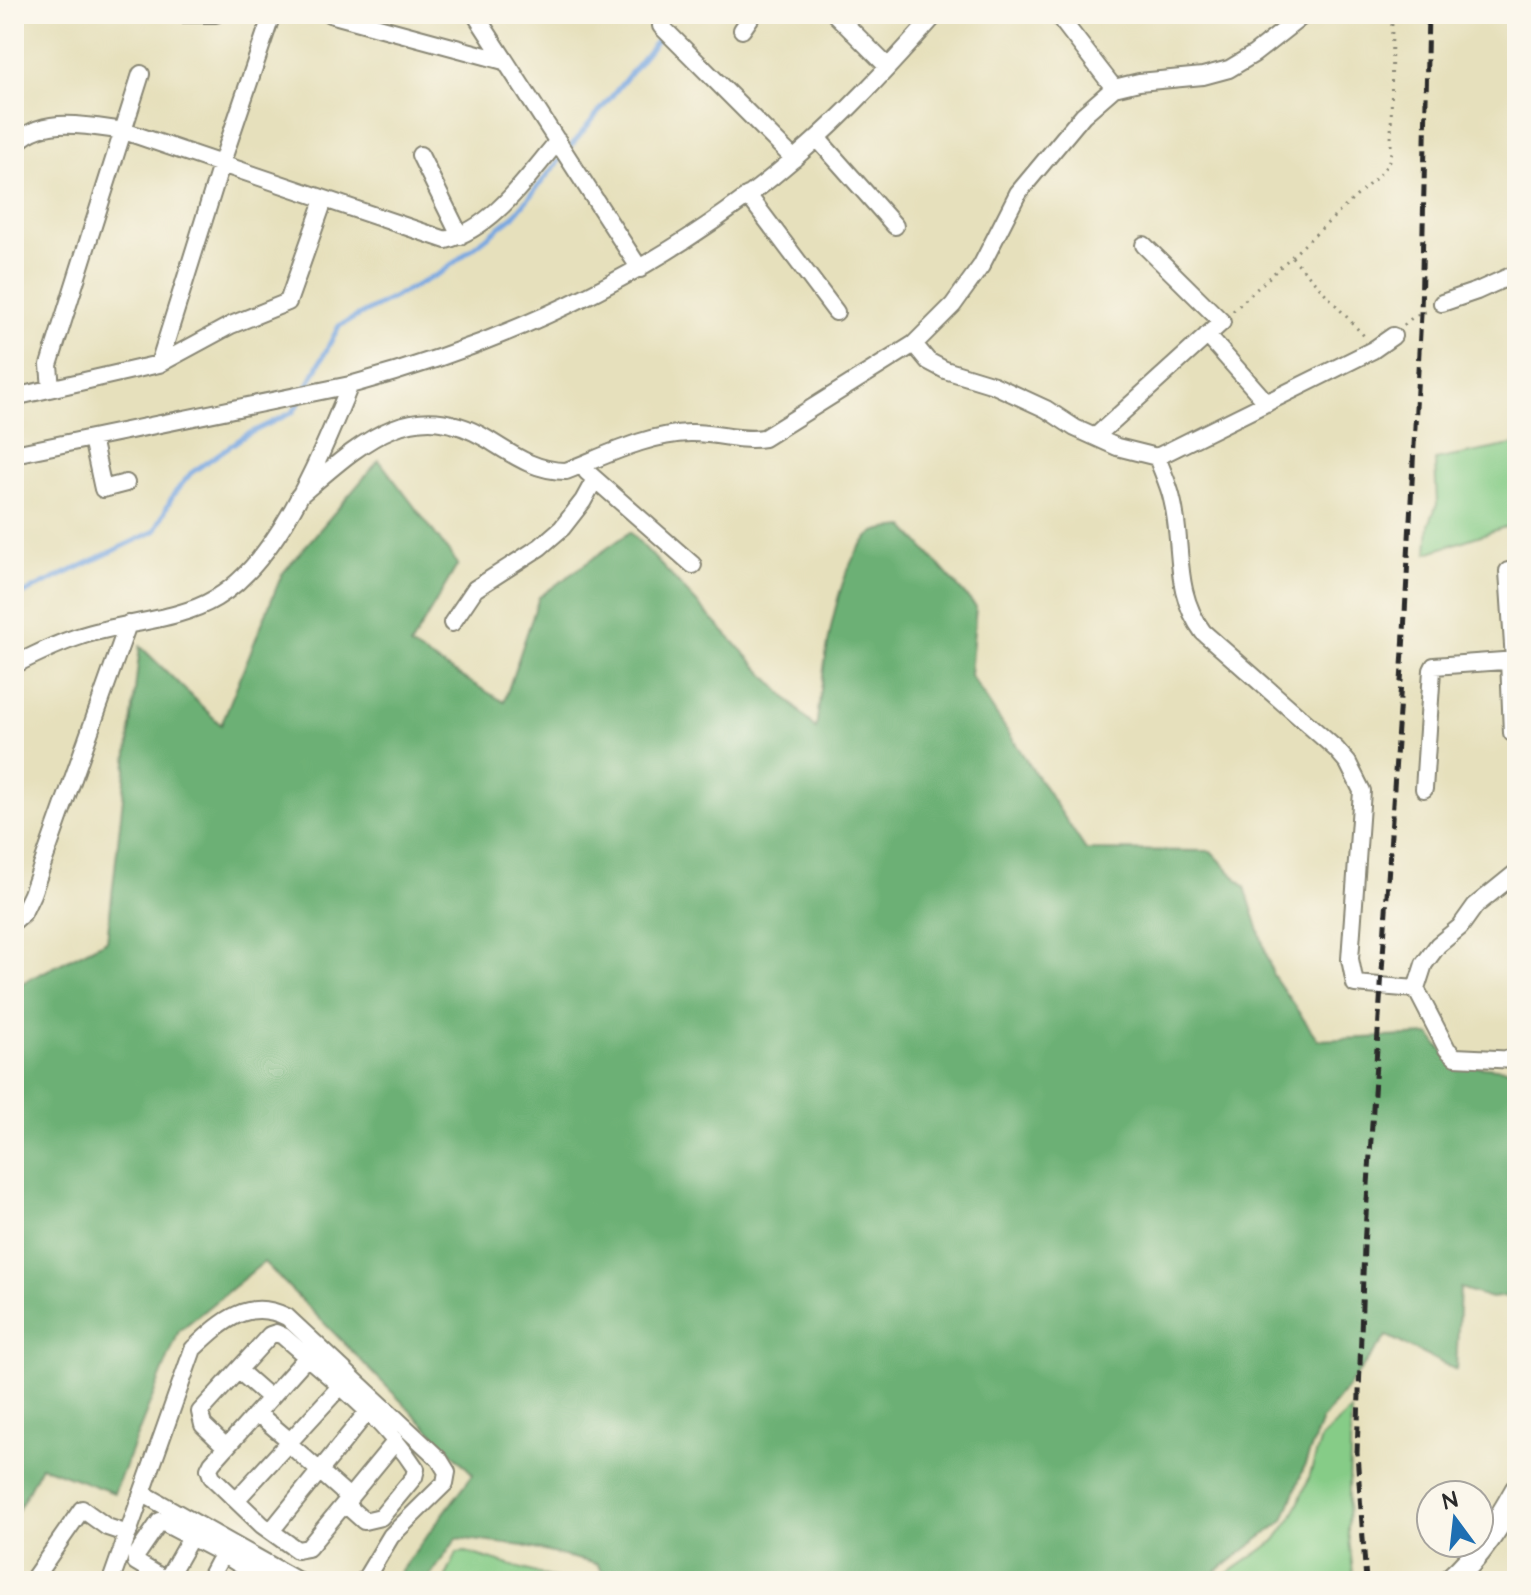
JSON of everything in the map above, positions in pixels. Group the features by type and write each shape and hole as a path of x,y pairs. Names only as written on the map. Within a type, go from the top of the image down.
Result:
{"highway":[{"path":"1450,1581 1463,1570 1499,1523 1517,1491"}],"street":[{"path":"182,14 216,14"},
{"path":"159,364 272,14"},
{"path":"330,14 504,61"},
{"path":"475,14 640,269"},
{"path":"670,14 661,26 794,159"},
{"path":"742,30 753,14"},
{"path":"835,14 888,67"},
{"path":"14,454 350,385 400,371 604,289 640,269 748,195 794,159 888,67 936,14"},
{"path":"1057,14 1114,88"},
{"path":"299,496 375,435 418,421 444,421 472,430 537,468 566,471 654,438 675,434 749,440 764,438 914,344 962,294 981,266 1018,193 1083,115 1114,88 1139,82 1203,76 1229,69 1254,54 1294,17"},
{"path":"51,388 49,365 141,74"},
{"path":"14,146 30,132 53,125 81,124 124,131 446,240 460,236 499,209 558,141"},
{"path":"817,138 895,226"},
{"path":"420,155 460,236"},
{"path":"748,195 836,312"},
{"path":"14,397 159,364 231,325 288,302 324,200"},
{"path":"1095,437 1222,322 1144,245"},
{"path":"1442,303 1517,273"},
{"path":"1207,335 1267,403"},
{"path":"914,344 928,361 936,365 1007,391 1117,447 1157,457 1373,350 1393,336"},
{"path":"14,665 82,635 166,616 215,599 240,580 275,541 350,385"},
{"path":"92,438 103,489 126,483"},
{"path":"1157,457 1172,499 1183,593 1190,614 1203,632 1336,749 1348,763 1362,791 1350,959 1355,984 1416,989"},
{"path":"579,466 693,565"},
{"path":"452,623 475,589 540,547 562,528 595,479"},
{"path":"1508,571 1513,660 1512,733"},
{"path":"14,921 23,913 32,894 128,624"},
{"path":"1424,789 1434,666 1513,660"},
{"path":"1517,872 1475,906 1460,927 1438,945 1424,964 1416,989 1447,1049 1455,1057 1517,1060"},
{"path":"111,1581 193,1349 221,1323 246,1311 271,1309 287,1317 345,1380 372,1406 439,1459 447,1472 445,1483 391,1536 364,1581"},
{"path":"226,1447 203,1425 200,1412 270,1335 276,1333 283,1336 307,1357 345,1380"},
{"path":"307,1357 226,1447 209,1469 212,1477 271,1531 297,1550 308,1548 395,1442"},
{"path":"238,1370 270,1398"},
{"path":"237,1499 345,1380"},
{"path":"257,1413 320,1472 364,1521 372,1521 381,1517 414,1477 416,1469 372,1406"},
{"path":"271,1531 372,1406"},
{"path":"142,1493 195,1531 226,1548 258,1574 297,1581"},
{"path":"32,1581 82,1509 107,1527 128,1534"},
{"path":"160,1521 195,1531 166,1581 136,1562 136,1556 160,1521"},
{"path":"208,1581 226,1548"}],"path":[{"path":"1222,322 1388,164 1391,152 1392,14"},
{"path":"1292,257 1370,342 1373,350"},
{"path":"1393,336 1414,316 1442,303"}],"green space":[{"path":"1517,444 1517,523 1427,553 1429,525 1437,504 1435,460"},
{"path":"379,460 458,564 410,646 504,702 539,597 630,532 816,729 832,623 849,567 861,546 875,532 905,527 976,607 970,675 1086,850 1211,851 1245,887 1273,975 1318,1040 1430,1035 1453,1064 1517,1070 1517,1295 1491,1298 1460,1288 1456,1370 1387,1336 1322,1420 1284,1520 1212,1575 1198,1581 608,1581 597,1564 523,1546 457,1538 427,1581 393,1581 473,1474 264,1262 179,1331 114,1493 41,1466 14,1518 14,987 107,940 140,646 221,725 282,574"},
{"path":"1351,1410 1348,1531 1354,1581 1217,1581 1276,1540 1293,1516 1321,1438"},
{"path":"466,1552 563,1581 444,1581 457,1553"}],"waterway":[{"path":"305,391 339,326 442,272 514,216 664,32"},
{"path":"14,598 155,531 173,495 191,473 246,435 293,412 301,400"}],"railway":[{"path":"1366,1581 1357,1453 1364,1246 1403,651 1421,314 1428,14"}]}
